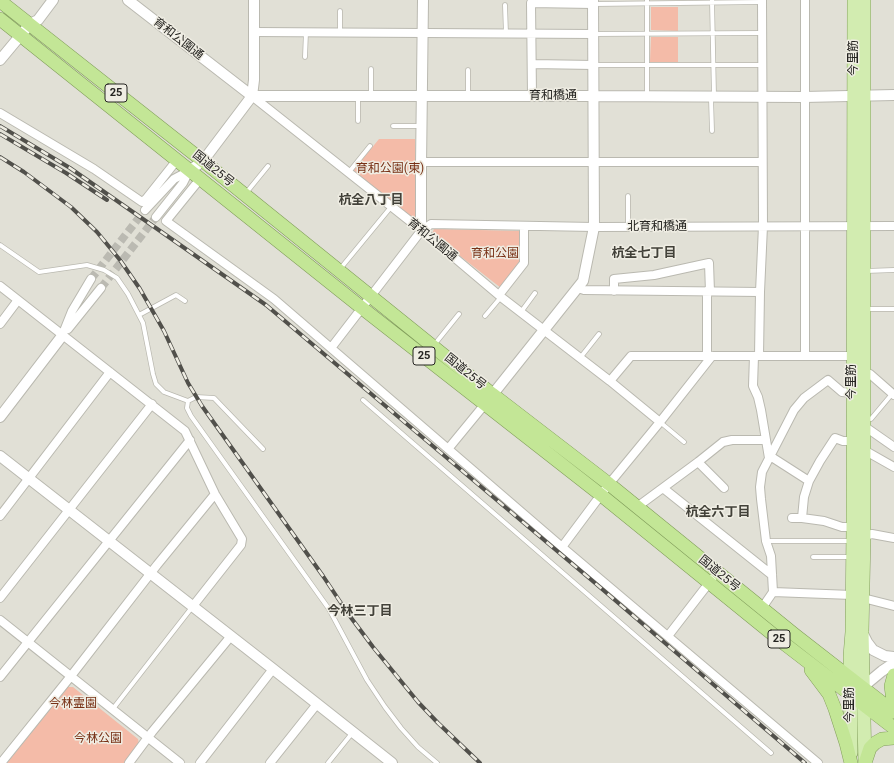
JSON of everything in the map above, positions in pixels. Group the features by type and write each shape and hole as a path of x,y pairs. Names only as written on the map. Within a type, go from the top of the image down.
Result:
{"highway":[{"name":"国道25号","path":"0,1 203,161 433,347 489,399 601,495 713,577 762,608 894,712"},
{"name":"国道25号","path":"0,19 362,308 609,484 637,507 786,645 894,728"},
{"path":"786,645 806,665 829,694 846,743 851,763"},
{"path":"894,675 891,686 894,708"},
{"path":"865,763 867,753 875,743 882,739 894,738"}],"main road":[{"name":"今里筋","path":"854,0 860,96"},
{"name":"今里筋","path":"864,0 860,96 858,226 852,356 853,527 859,538 852,557 862,632 865,763"},
{"name":"今里筋","path":"851,763 850,678 857,596 864,450 868,422 864,372 864,271 858,226"}],"street":[{"path":"0,60 30,24 38,20 53,0"},
{"name":"育和公園通","path":"128,0 392,206 500,296 610,381 660,422"},
{"path":"254,0 254,80 252,96 203,161 166,221 274,299 562,547 818,763"},
{"path":"331,348 422,231 421,126 423,0"},
{"path":"805,0 805,356"},
{"path":"762,1 763,226 757,356 753,386 758,397 761,410 769,457 809,481"},
{"path":"448,449 583,281 594,227 593,2 531,3 532,96"},
{"path":"254,32 594,34"},
{"path":"532,64 594,65"},
{"name":"育和橋通","path":"252,96 804,97 894,95"},
{"path":"0,113 94,169 142,202 177,160"},
{"path":"421,162 762,162"},
{"path":"145,210 174,179 194,175"},
{"path":"156,217 183,183 194,175"},
{"name":"北育和橋通","path":"422,231 431,224 594,227 894,226"},
{"path":"500,296 524,263 524,226"},
{"path":"562,547 609,484 660,422 709,356 709,263 654,275 614,279 614,290"},
{"path":"62,336 72,311 91,279"},
{"path":"0,286 185,431 215,494 242,539 241,545 193,606"},
{"path":"0,417 101,288"},
{"path":"578,288 584,290 760,292"},
{"path":"0,324 18,300"},
{"path":"610,381 631,356 852,356"},
{"path":"0,516 110,372"},
{"path":"864,372 870,374 892,391"},
{"path":"762,608 773,592 771,556 766,541 760,487 762,472 794,410 804,398 828,380 842,392 852,393"},
{"path":"0,598 152,404"},
{"path":"868,422 894,447"},
{"path":"802,518 804,497 809,481 835,438 843,441 853,441"},
{"path":"0,677 190,440"},
{"path":"637,507 723,442 732,440 766,440"},
{"path":"864,450 894,467"},
{"path":"0,456 109,542 151,573 391,763"},
{"path":"698,462 724,488"},
{"path":"663,488 772,575"},
{"path":"1,763 215,494"},
{"path":"792,518 824,521 842,527 853,527"},
{"path":"859,538 872,534 894,538"},
{"path":"668,636 713,577"},
{"path":"773,592 857,596 894,606"},
{"path":"0,620 180,763"},
{"path":"862,632 873,650 885,656 894,657"},
{"path":"129,763 152,732 231,636"},
{"path":"850,694 863,687 894,663"},
{"path":"200,763 273,669"},
{"path":"270,763 317,704"}],"lane":[{"path":"647,1 647,96"},
{"path":"712,1 712,131"},
{"path":"593,2 762,1"},
{"path":"506,5 506,34"},
{"path":"340,11 340,32"},
{"path":"305,57 306,32"},
{"path":"594,34 762,33"},
{"path":"594,65 762,64"},
{"path":"370,69 371,96"},
{"path":"468,70 468,96"},
{"path":"358,97 358,121"},
{"path":"393,126 421,126"},
{"path":"348,172 370,146"},
{"path":"244,195 268,166"},
{"path":"628,196 628,227"},
{"path":"338,271 392,206"},
{"path":"0,245 39,272 87,265 104,270 117,278 128,294 143,323 156,384 164,392 188,401 196,397 214,398 263,449"},
{"path":"864,271 894,270"},
{"path":"521,312 535,293"},
{"path":"139,315 176,296 185,301"},
{"path":"485,316 500,296"},
{"path":"864,308 894,309"},
{"path":"433,347 459,314"},
{"path":"580,358 599,334"},
{"path":"868,422 892,391"},
{"path":"363,400 772,754"},
{"path":"188,401 187,408 191,416 329,609 367,680 385,708 418,747 437,763"},
{"path":"660,422 684,442"},
{"path":"766,541 859,538"},
{"path":"813,557 852,557"},
{"path":"112,710 193,606"},
{"path":"328,763 353,732"}],"green space":[{"path":"651,7 678,7 678,31 651,30"},
{"path":"651,37 678,37 678,62 650,62"},
{"name":"育和公園(東)","path":"379,139 415,139 416,218 412,220 352,172"},
{"name":"育和公園","path":"434,229 522,231 522,262 501,288 432,234"},
{"name":"今林公園","path":"68,687 73,687 138,739 139,744 124,763 7,763"}],"tunnel":[{"path":"91,279 145,210"},
{"path":"101,288 156,217"}],"railway":[{"path":"0,126 70,168 266,305 805,763"},
{"path":"0,134 66,173 107,200"},
{"path":"0,157 24,172 71,207 97,232 120,260 140,289 164,331 188,383 202,406 349,615 418,702 480,763"}],"district":[{"name":"杭全八丁目","path":"371,201"},
{"name":"杭全七丁目","path":"644,254"},
{"name":"杭全六丁目","path":"718,513"},
{"name":"今林三丁目","path":"360,612"}],"park label":[{"name":"今林霊園","path":"73,704"}]}
